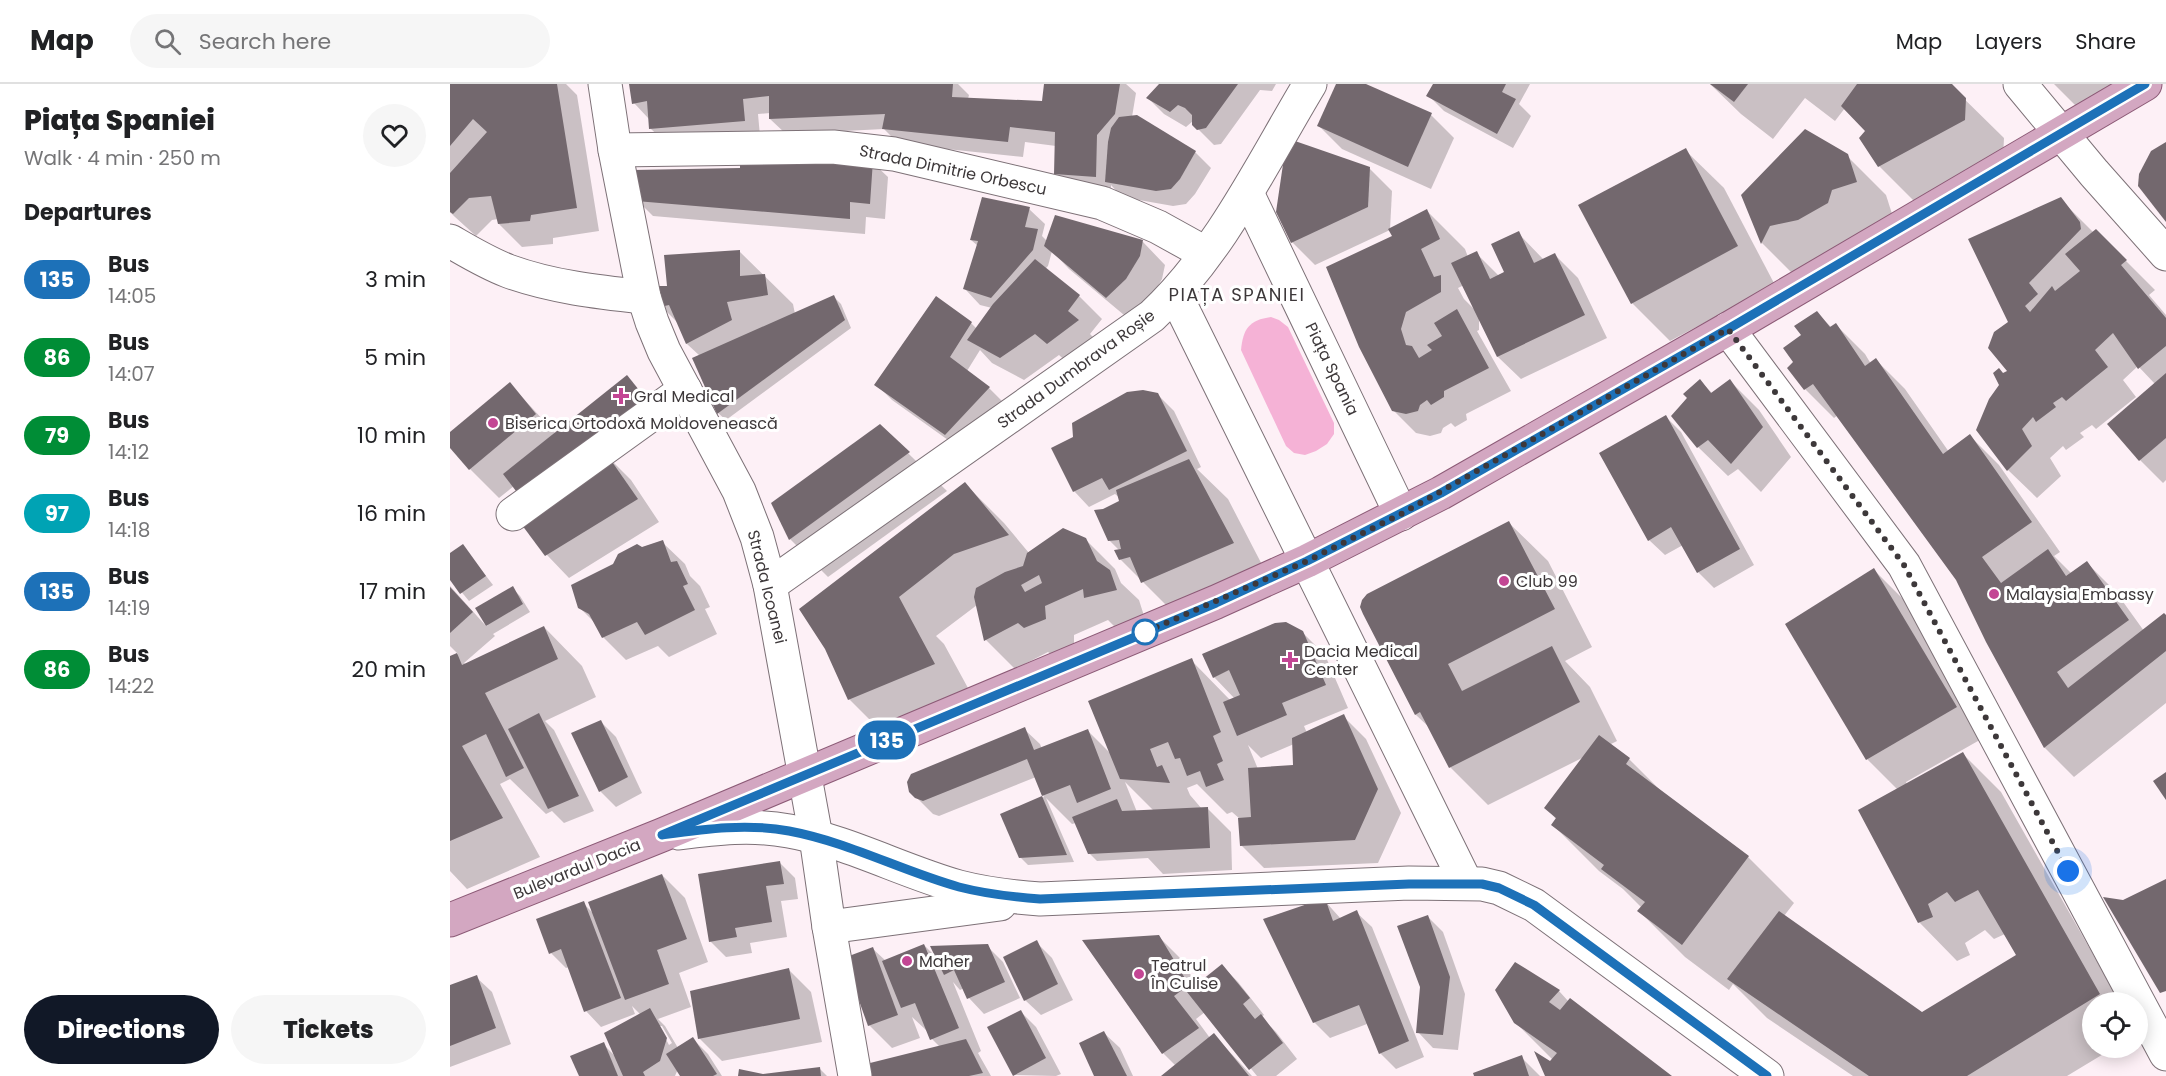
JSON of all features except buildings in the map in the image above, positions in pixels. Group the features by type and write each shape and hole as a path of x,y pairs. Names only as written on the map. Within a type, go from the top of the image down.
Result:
{"main road":[{"name":"Bulevardul Dacia","path":"450,920 662,835 803,774 1216,603 1307,561 1401,514 1728,329 2145,84"}],"street":[{"name":"Strada Icoanei","path":"605,84 615,150 644,297 664,351 739,491 757,537 770,585 793,704 855,1076"},
{"name":"Strada Dumbrava Roșie","path":"770,585 1137,328 1176,294 1247,193 1261,165 1310,84"},
{"path":"2020,84 2094,173 2166,254"},
{"name":"Strada Dimitrie Orbescu","path":"615,150 833,147 894,154 1102,203 1158,227 1205,253"},
{"name":"Piața Spania","path":"1247,193 1401,514"},
{"path":"450,241 507,271 573,288 644,297"},
{"path":"1176,294 1466,883"},
{"path":"1728,329 1904,565 2166,1054"},
{"path":"513,514 685,390"},
{"path":"662,835 724,827 754,827 788,831 816,837 956,886 996,895 1040,899"},
{"path":"829,927 1040,899 1466,883 1499,888 1534,905 1767,1076"}],"shaded area":[{"path":"1271,317 1288,327 1334,423 1334,434 1327,444 1305,455 1294,453 1286,446 1241,350 1243,336 1248,327 1257,320"}],"bus line":[{"name":"135","path":"1767,1076 1534,905 1499,888 1482,884 1409,884 1040,899 996,895 956,886 816,837 788,831 754,827 724,827 662,835 803,774 1216,603 1401,514 1728,329 2145,84"}],"place":[{"name":"Gral Medical","path":"621,396"},
{"name":"Biserica Ortodoxă Moldovenească","path":"493,423"},
{"name":"Club 99","path":"1504,581"},
{"name":"Malaysia Embassy","path":"1994,594"},
{"name":"Dacia Medical Center","path":"1290,660"},
{"name":"Maher","path":"907,961"},
{"name":"Teatrul În Culise","path":"1139,974"}],"district":[{"name":"PIAȚA SPANIEI","path":"1237,294"}],"route":[{"path":"1145,632 1141,634 1216,603 1307,561 1401,514 1728,329 1904,565 2068,871"}]}
